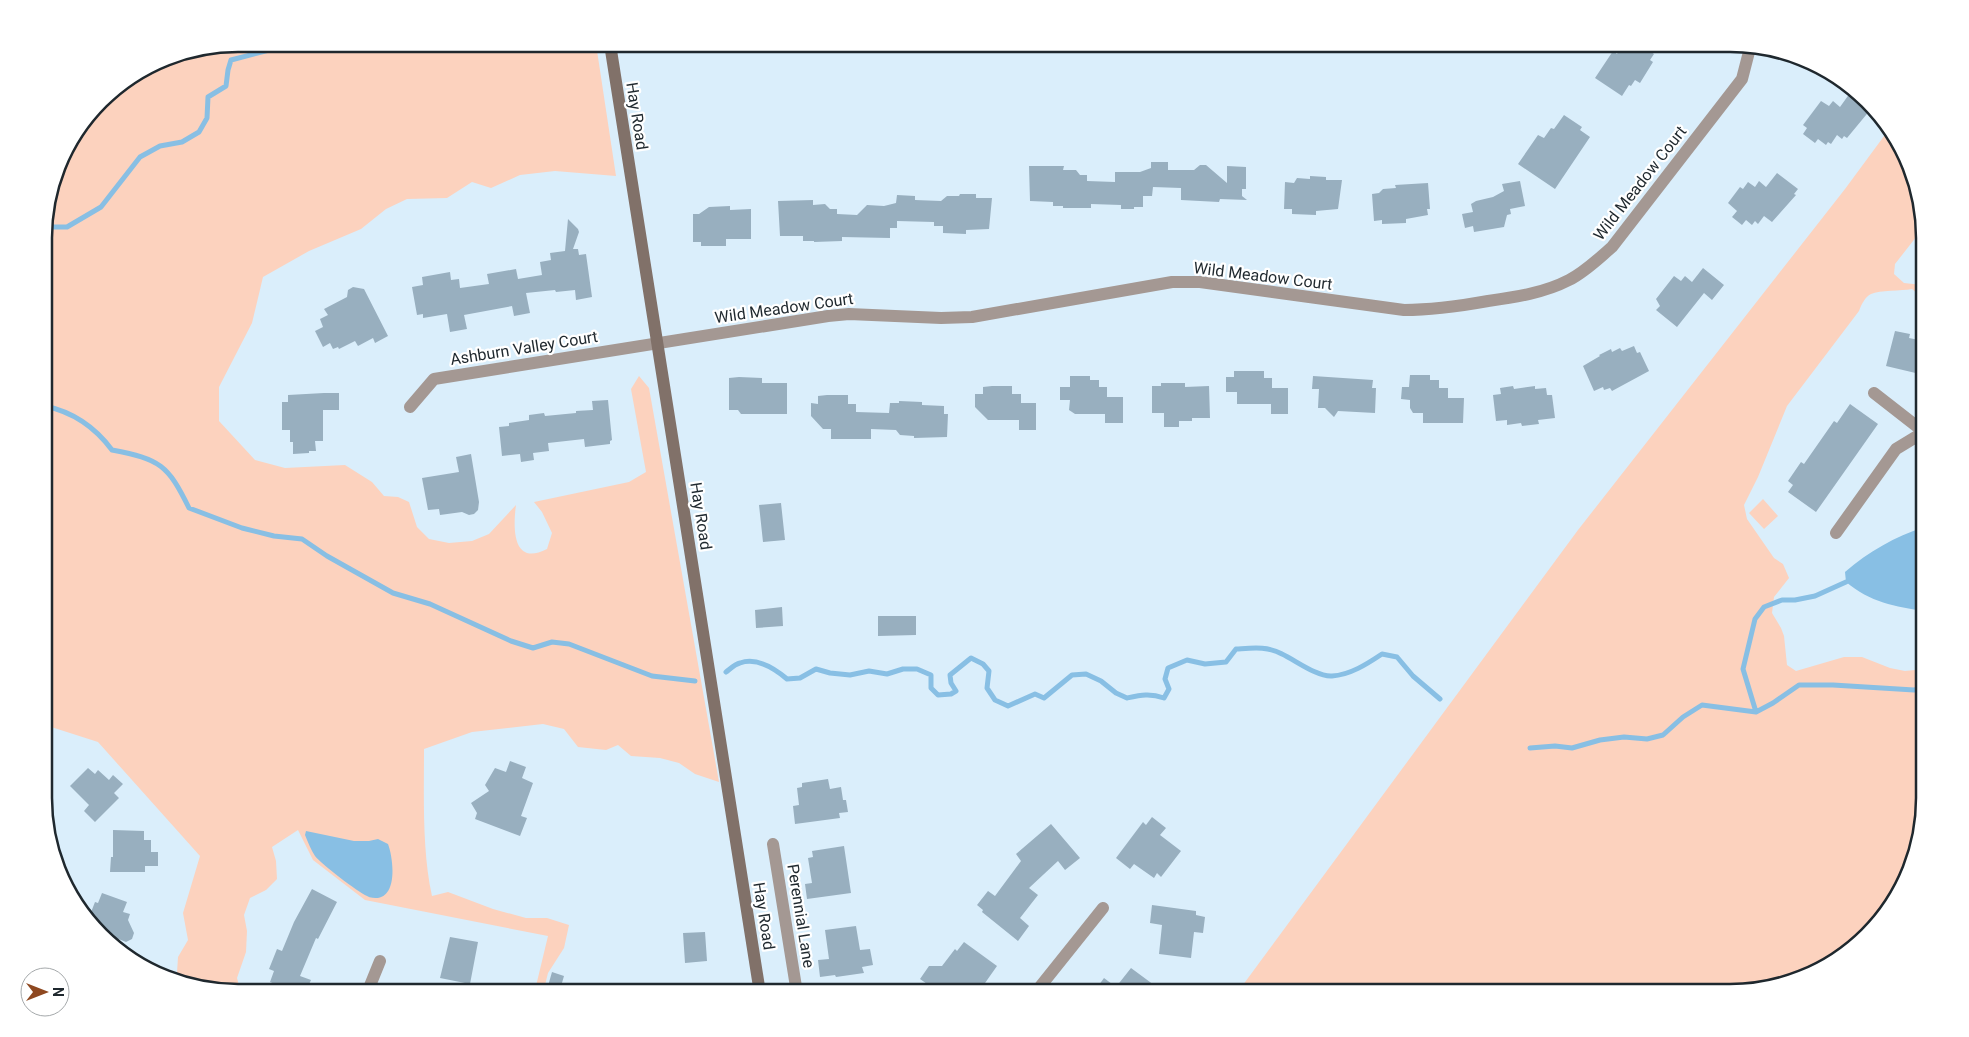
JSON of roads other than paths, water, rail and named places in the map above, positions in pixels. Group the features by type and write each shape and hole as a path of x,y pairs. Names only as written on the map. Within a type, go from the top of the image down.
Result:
{"street":[{"name":"Hay Road","path":"611,52 759,984"},
{"name":"Wild Meadow Court","path":"656,344 849,314 942,318 972,317 1172,282 1200,282 1404,310 1434,310 1523,296 1546,290 1570,280 1591,266 1612,247 1742,79 1749,54"},
{"name":"Ashburn Valley Court","path":"410,407 434,379 656,344"},
{"path":"1874,394 1916,426"},
{"path":"1836,533 1896,449 1916,437"},
{"name":"Perennial Lane","path":"773,844 796,984"},
{"path":"1042,984 1103,908"},
{"path":"371,984 380,961"}],"water":[{"path":"1916,530 1916,610 1883,603 1855,589 1846,582 1845,572 1873,551"},
{"path":"306,831 354,841 378,839 388,844 392,866 389,890 378,898 372,898 348,884 315,856 305,835"}],"waterway":[{"path":"53,227 67,227 101,207 140,157 160,146 182,142 199,132 207,118 208,97 226,86 231,60 262,52"},
{"path":"52,408 74,416 83,422 98,434 112,450 141,457 161,466 175,482 189,508 242,528 274,536 302,539 327,556 393,593 430,604 511,641 533,648 552,642 569,644 652,676 695,681"},
{"path":"1756,712 1743,669 1755,619 1764,607 1782,600 1795,600 1815,596 1846,582"},
{"path":"726,672 736,664 753,661 777,671 787,679 800,678 816,669 830,673 850,675 869,671 887,674 903,669 917,669 931,675 931,688 938,695 951,694 956,691 951,683 950,675 971,658 983,664 989,671 987,688 995,700 1008,706 1035,694 1044,698 1072,675 1086,674 1101,681 1116,693 1127,698 1146,695 1164,698 1169,689 1165,679 1168,668 1187,660 1205,664 1226,662 1236,649 1260,648 1276,651 1326,676 1352,671 1382,654 1397,657 1413,676 1440,699"},
{"path":"1530,748 1555,746 1572,748 1600,740 1624,737 1647,739 1663,735 1683,717 1702,705 1756,712 1799,685 1916,690"}]}
